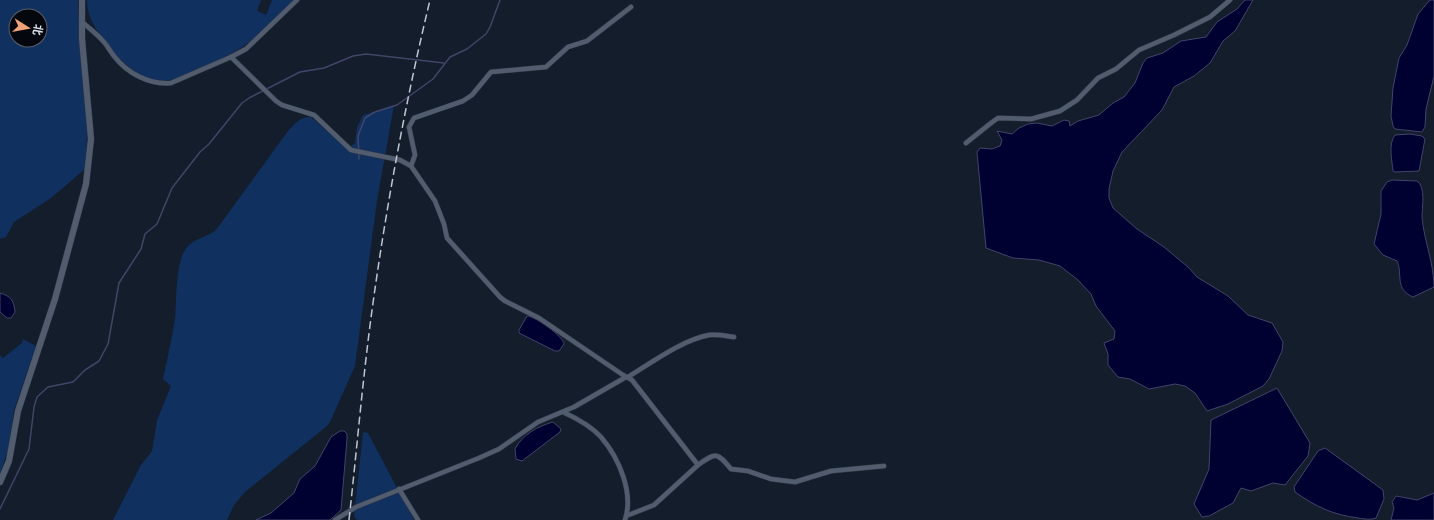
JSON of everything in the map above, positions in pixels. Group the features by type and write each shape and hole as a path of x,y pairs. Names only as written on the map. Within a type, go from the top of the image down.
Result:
{"street":[{"path":"0,482 9,461 18,410 55,299 86,184 91,139 82,22 82,0"},
{"path":"82,22 104,42 115,57 129,71 152,81 162,83 176,82 231,57 258,39 297,0"},
{"path":"966,143 990,122 998,118 1031,119 1060,111 1078,100 1098,78 1116,69 1139,50 1210,17 1230,0"},
{"path":"412,166 415,155 409,127 414,118 463,101 472,95 492,72 546,67 568,47 587,41 631,7"},
{"path":"231,57 276,101 287,107 314,115 348,148 356,152 378,154 400,160 412,166 435,201 444,224 447,238 500,297 505,302 539,318 559,333 635,382 698,465"},
{"path":"335,520 356,507 479,458 509,443 542,419 563,412 676,348 712,335 734,337"},
{"path":"563,412 576,418 599,434 616,460 625,483 625,518 655,504 698,465 711,456 716,455 722,457 731,469 748,471 771,479 795,482 831,471 884,466"},
{"path":"399,489 418,520"}],"shaded area":[{"path":"0,0 78,0 87,127 85,169 51,198 14,222 6,237 0,239"},
{"path":"87,0 261,0 257,11 266,15 272,0 295,0 258,35 238,50 204,68 178,78 159,81 140,75 114,52 92,22 89,15"},
{"path":"1245,0 1253,0 1235,31 1223,41 1210,63 1194,76 1174,87 1162,110 1122,152 1113,171 1109,189 1109,198 1113,208 1137,229 1164,247 1188,267 1197,277 1228,296 1248,315 1272,323 1283,342 1282,351 1269,379 1263,386 1228,404 1207,411 1195,393 1185,386 1175,384 1149,389 1130,379 1118,377 1108,365 1108,354 1104,343 1114,339 1115,331 1096,306 1091,294 1078,280 1060,266 1039,260 1013,258 986,248 977,152 980,148 992,149 1000,146 1002,140 997,131 1012,134 1019,128 1028,124 1037,123 1052,126 1064,120 1069,121 1070,126 1078,121 1099,115 1113,103 1124,97 1135,83 1143,63 1147,58 1163,53 1181,41 1206,37 1217,22 1237,9"},
{"path":"1430,0 1434,0 1434,76 1426,109 1425,127 1422,132 1395,129 1391,116 1393,88 1399,58 1407,45 1418,14"},
{"path":"394,105 377,201 355,366 330,422 245,492 234,505 227,520 113,520 141,465 152,451 157,420 171,386 163,379 175,319 178,271 183,253 187,247 216,230 288,131 298,121 311,117 347,149 355,143 357,127 363,115"},
{"path":"1410,134 1422,136 1425,139 1419,171 1395,172 1393,171 1391,152 1393,139 1395,135"},
{"path":"1392,180 1417,181 1423,192 1422,217 1434,278 1434,287 1413,297 1403,290 1397,261 1383,255 1374,244 1381,214 1381,191 1387,182"},
{"path":"0,293 9,297 13,302 15,312 11,318 7,318 0,312"},
{"path":"527,316 542,323 563,341 564,344 559,351 555,351 519,333 519,330"},
{"path":"23,339 36,346 14,410 8,450 0,474 0,355 3,358 22,343"},
{"path":"1277,388 1310,443 1308,456 1285,485 1273,483 1251,491 1241,488 1233,503 1209,516 1202,517 1194,504 1209,469 1211,420"},
{"path":"553,422 561,429 560,432 522,461 516,459 515,449 526,435"},
{"path":"340,431 344,431 347,434 341,510 330,520 256,520 271,513 294,493 300,479 315,466 331,437"},
{"path":"363,432 368,433 414,520 357,520 354,516"},
{"path":"1325,448 1383,490 1384,499 1376,518 1363,519 1349,517 1333,512 1310,502 1295,492 1294,487 1318,451"},
{"path":"1434,493 1434,520 1391,520 1394,508 1392,502 1396,496 1417,500"}],"waterway":[{"path":"359,159 358,136 365,118 375,112 397,105 433,79 450,57 467,49 486,34 500,0"},
{"path":"0,509 29,449 34,407 37,397 48,387 73,382 85,370 99,361 108,344 119,283 141,249 145,234 157,224 172,188 200,152 209,144 242,103 300,72 324,68 353,56 366,54 444,63"}],"railway":[{"path":"349,520 366,357 378,265 405,113 430,0"}]}
